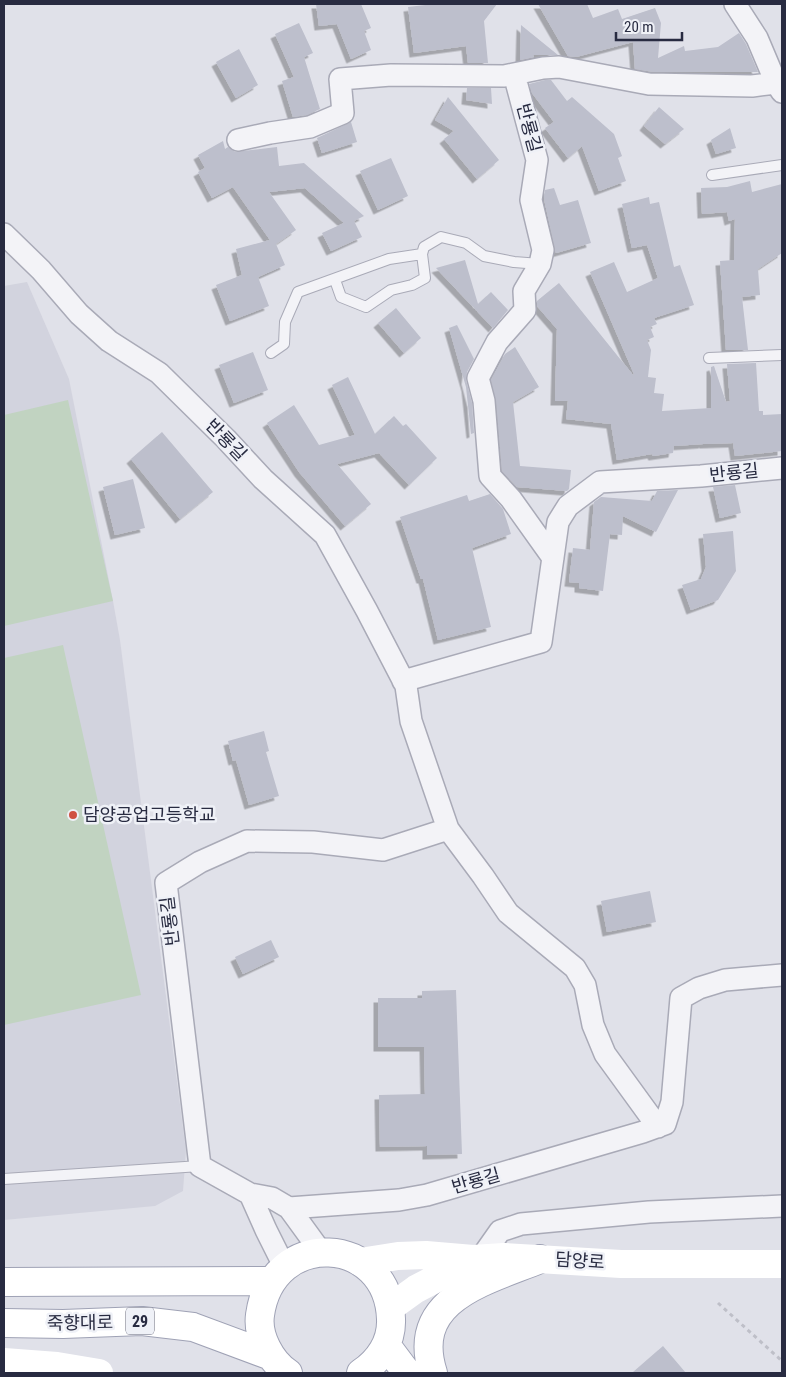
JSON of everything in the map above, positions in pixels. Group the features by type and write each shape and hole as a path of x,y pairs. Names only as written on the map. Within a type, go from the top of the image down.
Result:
{"main road":[{"path":"280,1365 262,1338 259,1319 262,1299 277,1274 301,1256 321,1252 342,1254 360,1262 375,1274 385,1289 391,1306 392,1326 386,1345 373,1366 361,1373"},
{"path":"360,1262 398,1256 426,1255 477,1258"},
{"name":"담양로","path":"391,1306 416,1289 477,1258 504,1257 621,1264 782,1264"},
{"path":"433,1373 428,1350 432,1323 437,1314 447,1304 471,1288 540,1259"},
{"name":"29","path":"4,1282 277,1274"},
{"name":"죽향대로","path":"4,1323 150,1322 193,1328 280,1365"},
{"path":"386,1345 407,1373"},
{"path":"4,1362 58,1366 99,1373"}],"street":[{"path":"238,140 270,132 310,127 343,113 340,79 391,75 504,76 543,68 559,67 649,84 779,88 757,38 735,4"},
{"name":"반룡길","path":"514,74 537,160 531,200 544,250 540,264 524,291 525,310 496,342 478,378 484,401 490,476 511,499 553,558"},
{"name":"반룡길","path":"4,234 41,270 79,314 109,341 159,373 263,479 325,535 406,686 411,721 448,829 484,876 508,913 558,953 581,977 585,985 593,1025 605,1054 658,1127 427,1195 399,1200 289,1208"},
{"name":"반룡길","path":"404,682 541,642 558,522 568,506 600,482 701,476 782,468"},
{"name":"반룡길","path":"200,1166 166,883 200,862 247,841 313,842 383,850 448,829"},
{"path":"658,1127 665,1124 672,1102 681,998 699,988 725,980 782,975"},
{"path":"200,1166 250,1194 272,1198 289,1208 321,1252"},
{"path":"250,1194 266,1230 277,1274"},
{"path":"477,1258 500,1231 521,1224 649,1212 782,1206"}],"lane":[{"path":"712,175 782,165"},
{"path":"334,280 341,297 366,307 391,290 412,285 425,278 422,254 424,247 441,237 466,243 484,256 514,262 540,264"},
{"path":"271,353 284,344 285,322 298,292 389,259 422,254"},
{"path":"709,358 782,355"},
{"path":"4,1180 200,1166"}],"path":[{"path":"718,1303 782,1361"}],"shaded area":[{"name":"담양공업고등학교","path":"27,282 69,379 113,601 120,640 186,1151 183,1191 155,1206 4,1220 4,286"}],"green space":[{"path":"68,400 113,601 4,626 4,415"},
{"path":"63,645 141,995 4,1025 4,658"}],"building":[{"path":"316,4 361,4 371,28 364,31 371,50 351,59 337,24 319,26"},
{"path":"434,4 497,4 484,21 488,63 468,63 466,46 414,53 408,7"},
{"path":"538,4 587,4 593,18 618,9 622,19 655,8 661,23 658,58 684,46 685,51 718,47 739,33 758,72 654,72 635,69 633,42 576,57 568,56"},
{"path":"299,23 313,53 304,57 320,109 307,115 293,117 282,81 294,77 275,34"},
{"path":"521,25 558,55 533,55 534,57 520,60"},
{"path":"239,49 258,85 236,98 216,62"},
{"path":"551,80 567,101 572,97 614,134 622,156 618,158 626,181 599,191 582,146 568,158 545,128 554,122 532,93 529,84"},
{"path":"467,88 491,88 492,104 466,100"},
{"path":"448,97 499,160 477,179 444,139 454,131 435,120"},
{"path":"659,107 684,129 665,144 644,126"},
{"path":"351,122 357,142 322,153 317,138"},
{"path":"730,128 736,148 716,154 711,140"},
{"path":"223,141 225,149 228,147 235,152 277,147 279,166 304,163 364,216 354,221 362,237 331,251 322,233 344,223 305,188 269,192 296,230 276,244 285,265 258,277 269,306 230,321 216,285 242,275 236,249 270,240 233,187 212,198 198,172 205,168 198,155"},
{"path":"391,158 408,196 378,210 360,171"},
{"path":"750,181 752,192 782,184 782,253 758,269 760,295 742,297 748,350 726,350 720,261 734,260 735,219 729,221 727,212 702,214 701,188 727,187"},
{"path":"554,188 560,205 578,200 591,243 556,253 544,199 545,190"},
{"path":"649,197 650,204 659,202 674,267 680,265 694,305 654,318 657,324 650,327 654,337 647,340 651,350 648,377 656,378 654,393 664,394 662,411 711,408 711,367 714,366 726,402 730,401 727,364 756,363 759,411 763,411 763,415 782,414 782,451 735,456 733,443 703,443 674,446 673,453 653,456 652,454 617,460 611,424 566,419 568,401 555,401 557,329 537,306 537,301 559,283 634,374 590,272 614,262 627,292 658,278 647,245 632,248 622,204"},
{"path":"465,260 478,304 491,292 508,310 493,328 436,268"},
{"path":"396,308 421,338 404,353 378,323"},
{"path":"457,325 474,359 467,372 466,380 472,403 474,433 471,434 466,387 449,328"},
{"path":"515,347 539,387 513,402 520,466 571,470 569,489 567,491 517,487 502,471 496,400 491,380 505,354"},
{"path":"253,352 268,390 234,403 219,365"},
{"path":"348,377 375,434 394,416 403,426 406,424 437,458 409,485 379,453 337,464 371,504 345,526 299,472 267,423 294,405 319,445 355,435 332,385"},
{"path":"162,432 213,492 180,519 131,459"},
{"path":"133,479 145,528 115,535 103,487"},
{"path":"735,485 741,513 720,518 713,487"},
{"path":"678,490 656,532 623,516 622,535 610,534 603,591 579,588 579,583 569,582 573,548 590,550 594,502 601,497 652,501 657,491"},
{"path":"490,494 503,509 511,534 472,548 491,627 438,640 423,579 421,579 400,517 467,495 469,501"},
{"path":"733,531 736,571 718,600 691,610 682,585 701,579 706,567 703,534"},
{"path":"264,731 269,751 266,752 279,796 249,805 236,760 233,761 228,741"},
{"path":"650,891 656,922 607,932 601,901"},
{"path":"271,940 279,957 243,974 235,957"},
{"path":"456,990 462,1154 427,1155 427,1146 380,1147 379,1095 425,1094 424,1047 378,1047 378,998 422,998 422,991"},
{"path":"663,1346 686,1373 632,1373"}],"place":[{"name":"담양공업고등학교","path":"73,815"}]}
